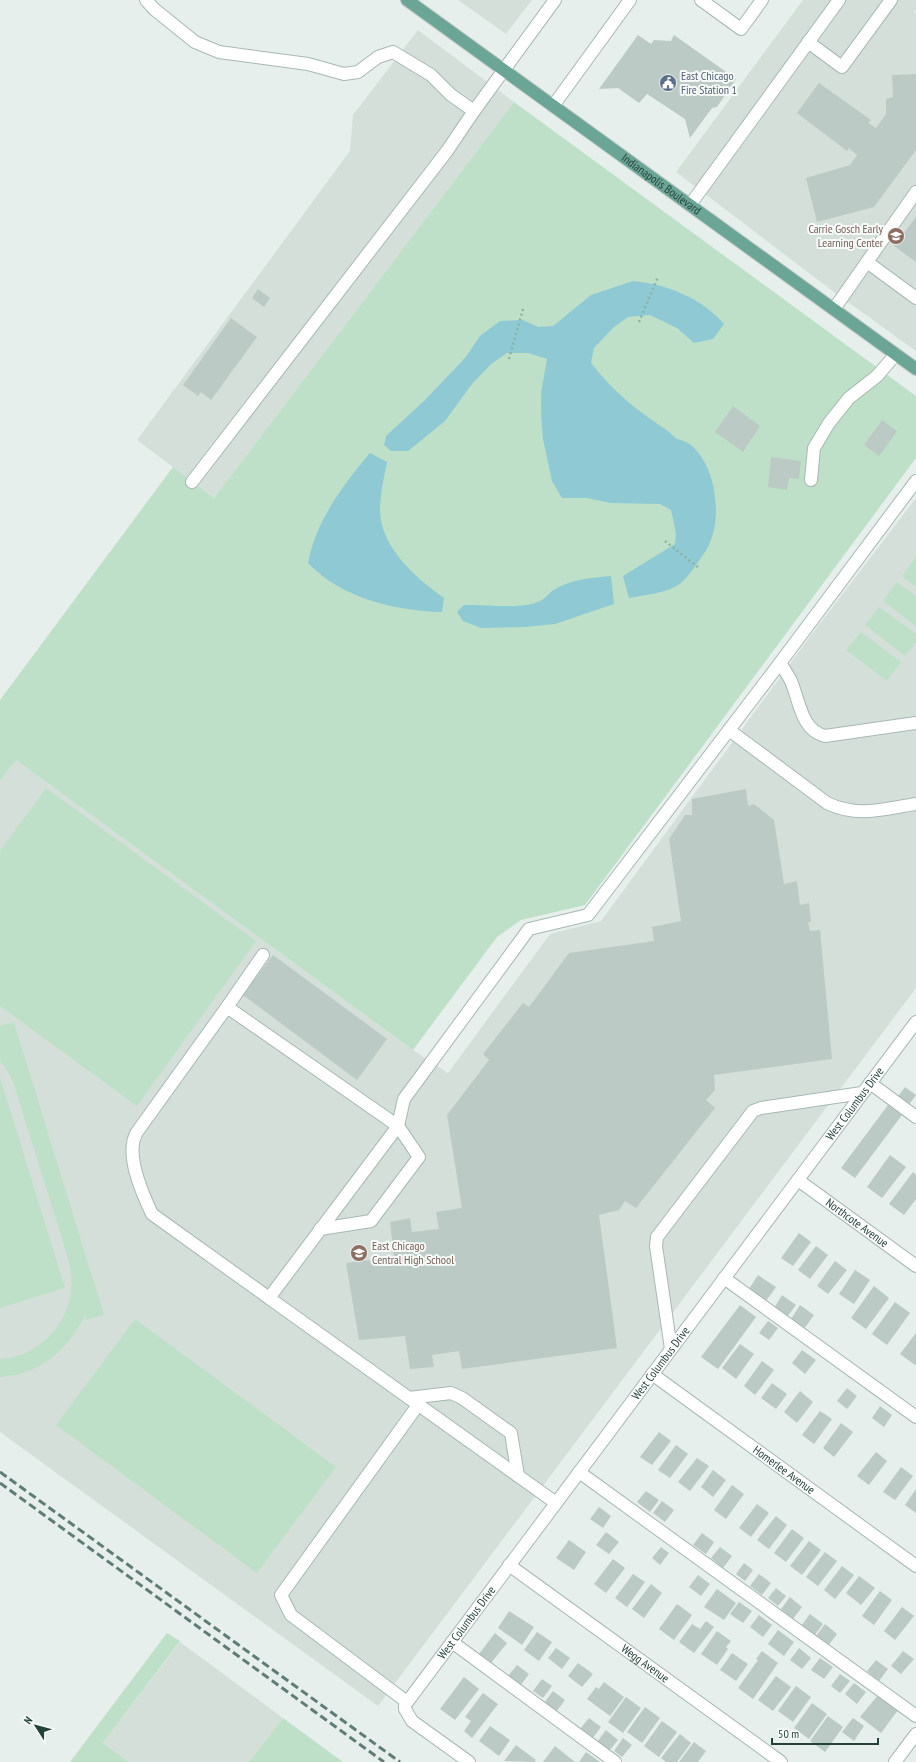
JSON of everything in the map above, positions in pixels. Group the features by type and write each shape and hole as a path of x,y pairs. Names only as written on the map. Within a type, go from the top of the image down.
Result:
{"main road":[{"name":"Indianapolis Boulevard","path":"407,0 916,369"}],"street":[{"path":"146,0 154,9 195,42 219,52 308,64 344,74 358,72 378,57 393,52 431,75 452,95 474,111"},
{"path":"192,482 447,151 474,111 555,0"},
{"path":"553,106 630,0"},
{"path":"701,0 741,29 762,0"},
{"path":"690,205 839,0"},
{"path":"808,42 842,67 891,0"},
{"path":"834,309 916,192"},
{"path":"867,262 916,298"},
{"path":"810,480 814,448 829,423 849,398 877,376 896,354"},
{"path":"269,1298 398,1126 404,1099 529,929 588,915 916,481"},
{"path":"780,662 791,681 803,716 810,728 817,734 825,736 916,723"},
{"path":"729,730 827,802 837,807 859,812 916,804"},
{"path":"263,955 133,1139 131,1151 143,1195 152,1214 556,1503"},
{"path":"227,1007 398,1126 419,1157 371,1220 320,1229"},
{"name":"West Columbus Drive","path":"406,1703 916,1022"},
{"path":"870,1083 916,1116"},
{"path":"671,1349 656,1246 657,1237 754,1111 761,1108 862,1093"},
{"name":"Northcote Avenue","path":"798,1180 916,1266"},
{"path":"724,1278 916,1417"},
{"name":"Homerlee Avenue","path":"652,1374 916,1566"},
{"path":"469,1762 412,1721 404,1709 406,1703 291,1615 281,1595 414,1401 451,1393 462,1398 511,1433 518,1476"},
{"path":"579,1472 916,1716"},
{"name":"Wegg Avenue","path":"510,1565 780,1762"},
{"path":"452,1642 615,1762"},
{"path":"895,1762 916,1734"}],"path":[{"path":"639,322 658,277"},
{"path":"509,359 523,309"},
{"path":"665,541 699,568"}],"shaded area":[{"path":"458,0 532,0 506,34"},
{"path":"803,0 916,0 916,9 914,12 916,14 916,351 834,292 676,172"},
{"path":"418,30 514,102 214,498 137,440 350,151 353,115"},
{"name":"East Chicago Central High School","path":"916,498 916,988 378,1706 0,1432 0,781 16,760 413,1050 448,1073 550,934 601,921 812,634"},
{"path":"180,1642 283,1718 249,1762 129,1762 103,1743"}],"green space":[{"path":"514,102 916,396 916,458 585,905 521,920 497,937 413,1050 16,760 0,781 0,700 173,467 214,498"},
{"path":"916,557 916,587 902,576"},
{"path":"897,582 916,596 916,626 883,601"},
{"path":"879,607 916,634 916,642 905,656 865,625"},
{"path":"861,632 901,662 887,681 846,650"},
{"path":"46,788 256,941 137,1106 0,1006 0,851"},
{"path":"14,1022 104,1315 86,1320 85,1315 70,1339 51,1358 40,1366 14,1375 0,1377 0,1359 23,1354 44,1341 53,1333 65,1312 70,1296 71,1286 69,1261 15,1088 10,1075 0,1061 0,1026"},
{"path":"0,1077 65,1288 0,1308"},
{"path":"135,1319 336,1467 257,1573 56,1425"},
{"path":"167,1633 180,1641 103,1743 129,1762 70,1762"},
{"path":"283,1718 343,1762 249,1762"}],"water":[{"path":"633,281 658,285 683,294 705,307 724,324 713,339 694,343 677,328 650,315 628,317 613,328 594,348 591,363 616,391 644,415 667,430 677,439 688,443 698,453 706,465 712,479 715,495 715,526 711,540 705,552 688,576 681,583 670,589 629,598 623,576 675,544 676,533 671,510 660,504 611,503 587,498 562,498 552,481 543,439 541,393 547,359 528,353 507,353 491,364 472,384 445,421 408,451 391,451 384,445 386,436 425,400 465,358 480,336 500,321 523,320 538,327 553,326 591,295"},
{"path":"370,453 387,462 381,492 380,511 386,537 393,550 402,561 422,581 444,598 442,612 406,609 353,594 321,575 308,563 317,533 324,518 340,491"},
{"path":"611,576 614,604 555,624 525,627 481,628 463,621 457,612 464,605 514,606 533,604 545,598 552,591 566,584 580,580"}],"building":[{"name":"East Chicago Fire Station 1","path":"638,35 651,44 654,40 671,41 674,35 736,79 717,107 712,108 690,138 685,119 647,94 639,103 618,88 599,89"},
{"path":"916,74 916,150 874,207 817,222 806,178 850,165 857,155 849,148 847,151 797,113 819,83 871,120 868,123 876,128 886,114 886,99 893,97 892,75"},
{"path":"916,217 916,262 894,246"},
{"path":"258,289 270,298 264,307 252,298"},
{"path":"231,318 257,337 211,400 201,392 198,396 183,385"},
{"path":"733,406 760,426 743,452 715,432"},
{"path":"882,420 897,431 879,456 864,445"},
{"path":"771,457 801,461 799,479 789,478 787,490 768,487"},
{"name":"East Chicago Central High School","path":"746,789 748,806 754,804 774,820 784,884 797,881 800,905 809,903 811,922 808,922 810,931 820,930 832,1059 714,1075 715,1090 706,1100 715,1108 636,1208 625,1201 619,1210 599,1215 617,1348 462,1369 459,1351 432,1355 434,1367 410,1369 405,1336 359,1340 346,1263 394,1257 390,1222 410,1218 412,1232 439,1229 436,1212 462,1208 447,1115 489,1060 483,1054 523,1003 529,1007 569,953 654,941 652,927 681,921 669,839 685,815 692,815 692,799"},
{"path":"273,955 387,1039 357,1080 243,995"},
{"path":"905,1087 916,1095 908,1106 897,1098"},
{"path":"888,1105 902,1115 855,1178 841,1168"},
{"path":"890,1155 906,1167 882,1198 867,1187"},
{"path":"913,1172 916,1175 916,1199 904,1215 889,1204"},
{"path":"799,1233 811,1242 793,1266 781,1258"},
{"path":"816,1246 828,1255 810,1279 798,1270"},
{"path":"835,1261 847,1270 828,1294 817,1286"},
{"path":"855,1270 870,1280 854,1304 839,1294"},
{"path":"758,1275 776,1287 766,1301 749,1289"},
{"path":"874,1286 889,1298 866,1329 851,1318"},
{"path":"782,1295 796,1305 787,1317 774,1308"},
{"path":"895,1302 910,1313 887,1345 872,1334"},
{"path":"740,1305 756,1317 718,1369 701,1357"},
{"path":"800,1305 814,1315 804,1329 791,1319"},
{"path":"768,1321 778,1328 769,1340 759,1333"},
{"path":"916,1333 916,1364 915,1365 900,1354"},
{"path":"740,1344 754,1354 736,1379 722,1368"},
{"path":"802,1350 816,1360 805,1374 792,1363"},
{"path":"762,1361 774,1370 755,1395 744,1386"},
{"path":"772,1383 787,1394 776,1409 761,1398"},
{"path":"847,1388 857,1396 847,1409 837,1401"},
{"path":"800,1391 813,1402 797,1423 784,1412"},
{"path":"880,1406 892,1415 884,1427 872,1418"},
{"path":"820,1411 832,1419 814,1444 802,1435"},
{"path":"841,1423 853,1432 834,1457 823,1448"},
{"path":"659,1432 671,1441 652,1465 640,1457"},
{"path":"676,1445 688,1454 670,1478 658,1470"},
{"path":"876,1452 887,1461 869,1485 857,1476"},
{"path":"697,1458 709,1466 690,1491 678,1482"},
{"path":"901,1467 913,1476 895,1500 883,1492"},
{"path":"713,1470 726,1480 713,1497 701,1487"},
{"path":"732,1485 744,1494 726,1519 714,1510"},
{"path":"916,1489 916,1513 905,1505"},
{"path":"646,1491 659,1500 650,1512 637,1502"},
{"path":"662,1501 674,1510 665,1522 653,1513"},
{"path":"757,1504 769,1513 751,1537 739,1528"},
{"path":"599,1507 611,1516 603,1528 590,1519"},
{"path":"776,1516 787,1525 769,1549 757,1540"},
{"path":"792,1529 804,1538 786,1562 774,1553"},
{"path":"606,1532 619,1542 609,1554 596,1545"},
{"path":"702,1533 714,1542 706,1554 693,1545"},
{"path":"569,1540 586,1552 574,1570 556,1558"},
{"path":"809,1541 821,1550 802,1575 790,1566"},
{"path":"661,1547 669,1553 660,1565 652,1558"},
{"path":"720,1547 732,1556 723,1568 711,1558"},
{"path":"825,1552 837,1561 818,1586 806,1577"},
{"path":"613,1559 625,1568 606,1593 594,1584"},
{"path":"744,1563 753,1570 745,1581 736,1574"},
{"path":"842,1566 854,1575 835,1599 824,1590"},
{"path":"633,1574 645,1582 627,1607 615,1598"},
{"path":"759,1574 771,1583 762,1595 750,1586"},
{"path":"698,1575 710,1584 701,1596 689,1587"},
{"path":"859,1576 875,1588 861,1605 846,1593"},
{"path":"651,1584 662,1593 644,1618 632,1609"},
{"path":"776,1588 786,1596 778,1606 768,1598"},
{"path":"717,1589 736,1603 724,1620 704,1607"},
{"path":"880,1591 892,1600 874,1625 862,1616"},
{"path":"790,1597 802,1607 793,1619 781,1609"},
{"path":"739,1602 752,1611 743,1623 730,1614"},
{"path":"677,1604 692,1615 674,1640 659,1629"},
{"path":"902,1607 914,1616 895,1640 884,1631"},
{"path":"509,1611 534,1627 522,1645 498,1628"},
{"path":"810,1614 823,1624 814,1636 801,1626"},
{"path":"759,1615 772,1625 763,1637 750,1627"},
{"path":"706,1621 714,1627 694,1653 679,1642 692,1624 700,1629"},
{"path":"825,1624 837,1634 828,1646 816,1636"},
{"path":"778,1630 794,1642 784,1656 768,1644"},
{"path":"717,1631 731,1641 726,1647 728,1649 717,1665 701,1654"},
{"path":"537,1632 552,1642 539,1661 524,1650"},
{"path":"495,1633 507,1643 491,1663 479,1654"},
{"path":"556,1648 570,1658 562,1669 548,1658"},
{"path":"799,1648 811,1658 802,1669 790,1660"},
{"path":"762,1651 778,1663 753,1699 738,1688 758,1660 756,1659"},
{"path":"903,1651 914,1659 901,1674 891,1666"},
{"path":"732,1653 748,1664 736,1681 720,1670"},
{"path":"820,1658 833,1667 824,1679 811,1670"},
{"path":"876,1660 888,1669 879,1681 867,1671"},
{"path":"578,1663 593,1674 582,1687 568,1676"},
{"path":"517,1665 529,1674 520,1686 508,1676"},
{"path":"840,1674 850,1681 840,1693 831,1686"},
{"path":"776,1676 791,1687 773,1711 758,1700"},
{"path":"464,1677 479,1689 455,1720 440,1709"},
{"path":"542,1679 552,1686 543,1698 533,1691"},
{"path":"604,1682 624,1697 610,1716 587,1699 596,1687 599,1689"},
{"path":"854,1683 866,1692 857,1704 845,1694"},
{"path":"796,1686 811,1697 793,1722 778,1711"},
{"path":"553,1691 565,1700 556,1712 544,1703"},
{"path":"483,1693 498,1704 472,1738 464,1731 471,1721 465,1717"},
{"path":"878,1695 898,1710 881,1733 860,1717"},
{"path":"626,1697 641,1708 623,1733 608,1722"},
{"path":"812,1703 827,1714 809,1739 794,1728"},
{"path":"645,1707 660,1718 642,1743 627,1732"},
{"path":"828,1716 843,1727 825,1752 810,1741"},
{"path":"589,1718 601,1727 592,1739 580,1729"},
{"path":"853,1718 864,1726 854,1741 842,1732"},
{"path":"662,1721 677,1732 659,1757 644,1746"},
{"path":"490,1726 510,1740 499,1756 479,1741"},
{"path":"606,1730 618,1740 609,1751 597,1742"},
{"path":"680,1734 691,1743 677,1762 666,1762 661,1758"},
{"path":"623,1738 632,1745 622,1757 614,1751"},
{"path":"694,1742 706,1751 698,1762 679,1762"},
{"path":"516,1745 536,1760 534,1762 504,1761"},
{"path":"555,1746 575,1762 543,1762"},
{"path":"586,1752 600,1762 579,1762"}],"railway":[{"path":"0,1472 400,1762"},
{"path":"0,1483 384,1762"}],"place":[{"name":"East Chicago Fire Station 1","path":"668,83"},
{"name":"Carrie Gosch Early Learning Center","path":"896,236"},
{"name":"East Chicago Central High School","path":"359,1253"}]}
